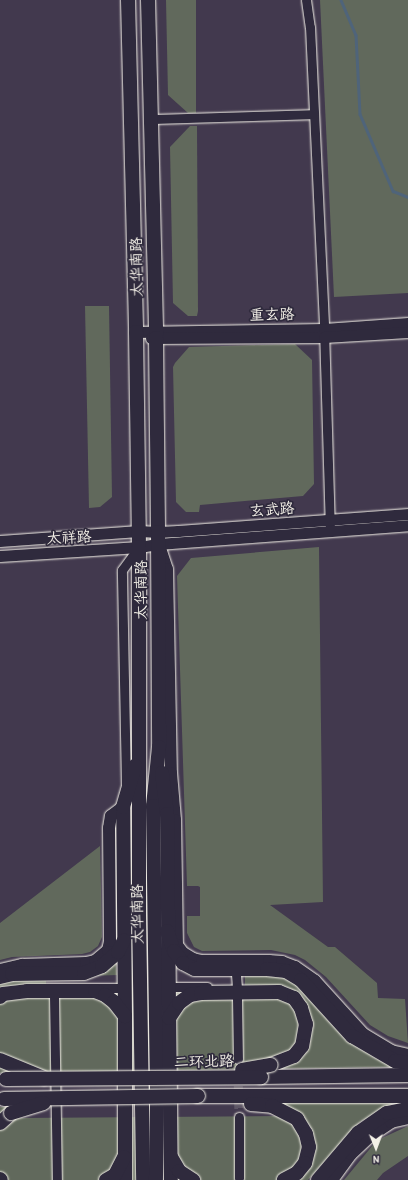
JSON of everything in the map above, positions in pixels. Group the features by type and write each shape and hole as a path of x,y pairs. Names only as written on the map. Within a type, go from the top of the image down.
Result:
{"main road":[{"name":"太华南路","path":"128,0 139,531 139,915 143,1180"},
{"name":"太华南路","path":"148,0 158,538 159,747 153,806 157,1094 156,1180"},
{"path":"158,538 167,569 171,773 175,820 177,944 183,953 193,959 236,962 269,960 282,962 295,967 315,981 363,1034 391,1050 408,1056"},
{"path":"159,747 167,814 167,930 171,1180"},
{"path":"125,1180 124,802 140,748"},
{"path":"0,970 22,965 54,966 95,961 108,950 110,941 109,828 111,816 124,802"},
{"path":"167,930 178,957 183,963 195,969 267,969 286,971 301,980 352,1036 395,1061 408,1063"},
{"path":"0,977 12,974 84,972 102,966 118,952 124,940"},
{"path":"0,997 3,994 27,991 95,991 105,995 114,1002 125,1016"},
{"path":"169,1018 179,1002 190,995 201,993 279,992 294,998 301,1008 306,1024 302,1046 294,1056 271,1065 196,1078"},
{"path":"5,1063 50,1080"},
{"name":"二环北路","path":"3,1080 408,1075"},
{"path":"198,1096 272,1106 297,1119 306,1134 310,1147 305,1163 297,1173 284,1180"},
{"path":"2,1099 198,1096 408,1096"},
{"path":"0,1122 11,1113 62,1098"},
{"path":"318,1180 358,1133 387,1113 408,1109"},
{"path":"332,1180 352,1154 369,1137 390,1122 408,1118"},
{"path":"106,1180 115,1175 124,1157"},
{"path":"171,1157 180,1170 193,1180"}],"street":[{"path":"306,0 310,27 324,333 330,532"},
{"path":"150,119 314,114"},
{"name":"重玄路","path":"324,333 408,323"},
{"name":"重玄路","path":"136,335 408,332"},
{"name":"玄武路","path":"139,547 158,538 329,519 408,514"},
{"name":"玄武路","path":"139,531 158,538 330,532 408,525"},
{"name":"太祥路","path":"0,541 139,531"},
{"path":"124,802 122,570 139,547"},
{"name":"太祥路","path":"0,556 139,547"},
{"path":"173,987 237,987 236,974"},
{"path":"54,978 57,1180"},
{"path":"54,991 120,988"},
{"path":"237,998 238,1059"},
{"path":"239,1117 239,1178"}],"green space":[{"path":"166,0 196,0 196,113 188,113 168,95"},
{"path":"320,0 408,0 408,293 334,297"},
{"path":"190,126 197,126 197,316 188,316 173,303 170,147"},
{"path":"85,306 109,306 112,497 100,507 89,508"},
{"path":"295,344 312,360 314,484 303,496 200,505 199,512 186,512 176,502 173,367 175,363 189,347"},
{"path":"319,547 323,902 270,905 328,947 335,947 377,983 378,998 405,999 408,1043 388,1036 370,1025 326,977 305,960 295,955 271,950 202,951 194,947 187,933 187,916 200,916 200,887 187,886 177,576 191,558"},
{"path":"100,846 102,937 98,946 90,952 82,954 12,957 0,960 0,923"},
{"path":"116,962 117,975 88,976"},
{"path":"245,974 278,975 298,984 353,1043 375,1058 393,1067 0,1073 0,984 7,980 46,977 46,988 245,986"},
{"path":"284,1102 393,1102 360,1122 308,1180 0,1180 0,1107 7,1107 19,1118 279,1116"},
{"path":"408,1126 408,1156 383,1173 377,1180 344,1180 373,1145 382,1138"}],"waterway":[{"path":"341,0 356,35 360,114 393,191 408,197"}],"tunnel":[{"path":"238,1072 239,1117"}]}
